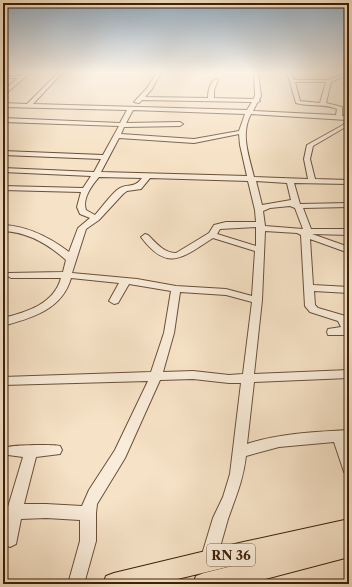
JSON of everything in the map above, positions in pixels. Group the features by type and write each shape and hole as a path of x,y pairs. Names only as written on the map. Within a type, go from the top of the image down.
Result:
{"main road":[{"name":"RN 36","path":"114,584 208,561 349,530"},
{"name":"RN 36","path":"204,584 349,547"}],"street":[{"path":"28,106 34,99"},
{"path":"96,218 82,211 80,205 90,181 96,174 105,157 128,109 139,99"},
{"path":"220,99 257,101"},
{"path":"297,99 298,102 305,104 323,103 340,108 339,117"},
{"path":"208,561 221,518 235,480 257,300 260,250 259,210 250,180 242,132 249,112 257,101"},
{"path":"3,105 249,112 339,117 349,120 345,126 310,145 307,159 312,181"},
{"path":"3,120 121,125 180,124"},
{"path":"116,136 194,141 242,132"},
{"path":"3,153 105,157"},
{"path":"4,172 18,154"},
{"path":"4,172 349,182"},
{"path":"3,322 34,313 57,297 67,275 82,228 96,218 120,192 125,189 138,187 148,175"},
{"path":"290,181 294,204 304,232 310,306 314,310 346,319 347,328 344,331 332,332"},
{"path":"3,188 86,190"},
{"path":"259,210 271,204 349,205"},
{"path":"145,237 164,254 173,257 178,256 212,235 217,227 222,225 260,226 304,232 349,232"},
{"path":"3,228 12,228 41,238 71,259"},
{"path":"304,232 318,240 349,250"},
{"path":"212,235 260,250"},
{"path":"11,275 67,275 148,284 176,289 226,292 257,300"},
{"path":"114,301 125,282"},
{"path":"309,288 349,290"},
{"path":"76,584 88,541 88,513 90,503 120,454 156,376 168,333 176,289"},
{"path":"3,381 193,375 229,379 349,374"},
{"path":"239,453 254,446 269,442 344,436 349,468"},
{"path":"13,451 31,452 55,450"},
{"path":"10,539 9,514 31,452"},
{"path":"9,514 38,511 88,513"}]}
